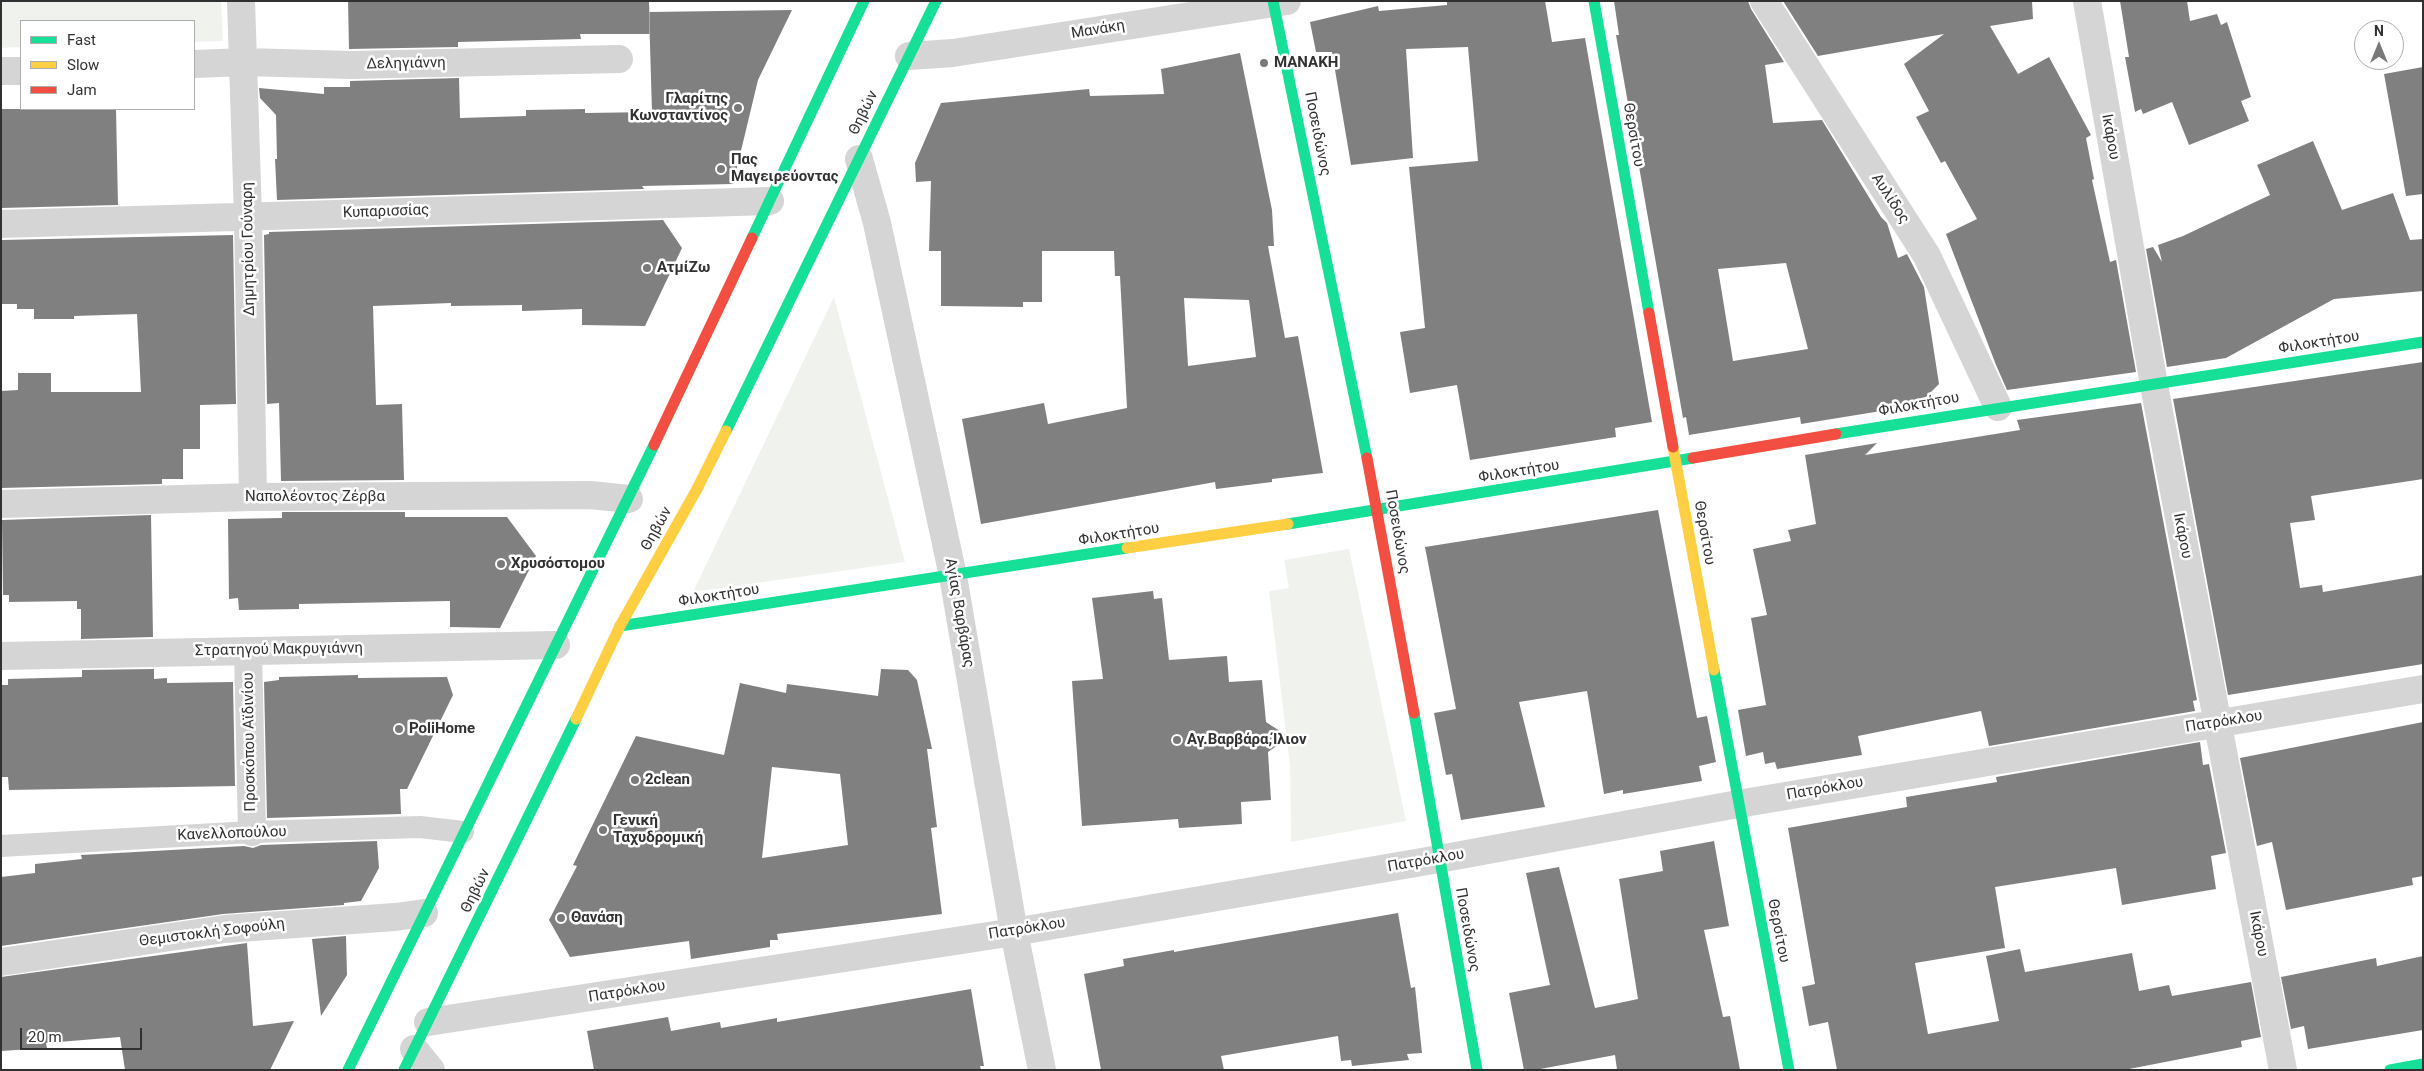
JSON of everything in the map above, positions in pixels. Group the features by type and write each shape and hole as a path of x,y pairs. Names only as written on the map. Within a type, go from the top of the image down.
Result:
{"street":[{"name":"Δημητρίου Γούναρη","path":"242,1 245,62 253,497"},
{"path":"348,1070 463,832 629,499 864,1"},
{"name":"Θηβών","path":"409,1060 620,626 697,489 936,1"},
{"name":"Θερσίτου","path":"1594,1 1675,461 1738,804 1790,1070"},
{"name":"Αυλίδος","path":"1764,1 1927,256 1998,407"},
{"name":"Ικάρου","path":"2086,1 2154,385 2284,1070"},
{"name":"Μανάκη","path":"909,56 952,53 1278,2"},
{"name":"Ποσειδώνος","path":"1278,2 1378,510 1478,1070"},
{"name":"Δεληγιάννη","path":"195,64 245,62 351,65 619,60"},
{"path":"1,72 20,71"},
{"name":"Αγίας Βαρβάρας","path":"859,159 877,223 953,576 1014,932 1042,1070"},
{"name":"Κυπαρισσίας","path":"1,224 770,201"},
{"name":"Φιλοκτήτου","path":"620,626 1378,510 1998,407 2154,385 2423,342"},
{"name":"Ναπολέοντος Ζέρβα","path":"1,504 253,497 590,495 629,499"},
{"name":"Στρατηγού Μακρυγιάννη","path":"1,656 556,645"},
{"name":"Προσκόπου Αϊδινίου","path":"248,651 252,832"},
{"name":"Πατρόκλου","path":"428,1022 1014,932 1439,859 1738,804 2423,689"},
{"name":"Θεμιστοκλή Σοφούλη","path":"1,962 225,929 395,917 424,913"},
{"path":"409,1060 431,1070"},
{"path":"2390,1070 2423,1064"}],"lane":[{"name":"Κανελλοπούλου","path":"1,846 252,832 420,827 463,832"}],"shaded area":[{"path":"1,1 221,1 223,41 195,42 195,20 20,20 20,47 1,48"},
{"path":"834,297 905,562 693,592"},
{"path":"1349,549 1406,821 1291,842 1290,766 1269,591 1289,588 1284,560"}],"building":[{"path":"348,1 649,1 650,34 580,34 581,39 458,42 458,47 349,49"},
{"path":"1447,1 1545,1 1552,42 1585,38 1652,422 1615,428 1616,437 1470,460 1457,385 1410,393 1400,332 1425,328 1409,167 1478,161 1468,47 1406,49 1413,158 1351,165 1332,52 1316,52 1310,22 1378,6 1379,11 1447,5"},
{"path":"1614,1 1748,1 1784,62 1765,65 1773,123 1822,120 1881,217 1887,223 1898,258 1907,254 1924,287 1939,384 1918,405 1801,424 1800,417 1689,435 1686,417 1683,418 1616,35 1619,35","holes":["1786,263 1808,349 1733,361 1718,269"]},
{"path":"1783,1 2032,1 2033,19 1990,26 2018,74 2049,57 2091,135 2086,138 2094,179 2092,180 2110,262 2116,260 2136,372 2007,390 1946,234 1977,219 1945,161 1941,163 1916,117 1929,111 1904,64 1944,34 1818,56"},
{"path":"2120,1 2187,1 2190,21 2217,14 2221,25 2227,22 2251,97 2241,101 2249,121 2189,145 2172,102 2143,114 2141,109 2135,112 2125,57 2129,57"},
{"path":"792,10 758,80 733,184 642,186 644,189 277,200 275,159 277,159 276,115 260,98 259,88 324,94 324,87 350,87 350,81 459,78 460,118 526,116 526,110 585,109 585,113 652,112 649,12"},
{"path":"1240,53 1272,210 1274,246 1268,246 1285,338 1298,336 1323,473 1272,479 1272,482 1216,489 1215,482 981,524 962,419 1044,403 1048,424 1127,408 1120,276 1115,276 1114,251 1042,251 1042,302 1023,302 1023,307 941,306 941,251 929,251 931,181 916,182 915,163 941,103 1089,89 1090,96 1164,94 1161,69","holes":["1184,298 1249,300 1256,357 1188,366"]},
{"path":"2423,67 2423,194 2406,196 2384,74"},
{"path":"1,109 116,110 118,205 1,208"},
{"path":"2313,141 2342,210 2393,193 2410,240 2423,239 2423,291 2334,299 2226,358 2167,367 2146,249 2153,247 2162,262 2158,245 2183,236 2270,195 2257,165"},
{"path":"663,220 682,248 645,326 582,325 582,309 522,311 522,305 451,306 451,303 373,306 376,405 402,404 404,480 281,481 279,403 267,404 264,235 269,234 269,232"},
{"path":"233,235 236,404 200,405 200,449 183,449 183,479 162,479 162,484 1,488 1,391 18,390 18,373 51,373 51,392 141,392 137,314 74,316 74,319 34,319 34,309 17,309 17,304 1,304 1,240"},
{"path":"2423,362 2423,479 2311,496 2315,520 2290,523 2300,588 2322,585 2323,592 2423,575 2423,664 2228,695 2173,399"},
{"path":"2141,403 2197,700 2193,701 2195,711 1989,746 1981,711 1858,736 1862,755 1777,769 1775,762 1765,764 1763,752 1746,756 1738,710 1766,705 1751,618 1767,615 1753,549 1791,541 1788,530 1816,524 1805,455 1877,443 1865,455 2020,430 2017,420"},
{"path":"1658,510 1697,718 1707,716 1716,762 1699,766 1702,781 1623,794 1623,790 1604,794 1587,691 1519,702 1545,807 1461,820 1452,774 1446,775 1434,713 1456,709 1425,547"},
{"path":"282,512 405,512 405,517 507,517 536,556 500,628 450,627 450,601 299,604 299,609 239,610 238,598 229,599 228,519 282,518"},
{"path":"151,515 153,637 81,639 81,609 77,609 77,601 9,602 9,595 3,595 2,520"},
{"name":"Αγ.Βαρβάρα,Ίλιον","path":"1153,591 1154,599 1162,598 1169,660 1227,656 1229,682 1262,680 1266,722 1289,737 1268,752 1271,800 1241,802 1242,824 1179,828 1178,819 1082,826 1072,681 1103,679 1092,598"},
{"path":"154,669 154,679 167,678 167,683 233,682 235,786 9,790 8,777 1,777 2,685 8,685 8,679 82,677 82,670"},
{"path":"881,669 908,670 917,680 932,749 927,749 937,827 931,828 942,914 777,934 778,940 770,940 770,947 691,959 689,941 570,957 549,920 577,866 573,865 636,736 724,755 740,683 786,693 787,684 878,696","holes":["772,767 840,774 848,845 762,858"]},
{"path":"358,675 358,678 447,677 453,695 407,789 400,789 401,814 267,818 264,682 279,680 279,677"},
{"path":"2423,722 2423,876 2412,878 2413,885 2286,910 2272,842 2257,846 2240,758"},
{"path":"2200,742 2203,765 2209,764 2226,853 2211,856 2216,889 2122,905 2116,868 1995,887 2005,948 1915,963 1928,1034 1999,1021 1986,956 2020,949 2025,972 2132,953 2139,991 2169,985 2172,996 2251,982 2261,1037 2241,1041 2242,1047 2124,1070 1837,1070 1828,1022 1809,1026 1802,987 1815,984 1788,828 1907,807 1906,797 1997,782 1996,777"},
{"path":"377,841 379,868 361,901 344,903 344,905 223,914 1,946 1,877 35,873 35,864 82,859 81,855"},
{"path":"1714,841 1729,926 1704,930 1723,1017 1730,1016 1740,1070 1617,1070 1615,1055 1535,1070 1524,1070 1509,993 1550,985 1526,873 1559,867 1595,1008 1638,999 1619,879 1663,871 1660,851"},
{"path":"1398,913 1411,988 1415,987 1422,1053 1407,1054 1409,1060 1352,1066 1351,1060 1341,1061 1338,1036 1221,1056 1224,1070 1101,1070 1084,974 1124,966 1123,959 1174,950 1174,952"},
{"path":"346,936 347,975 321,1016 312,939"},
{"path":"247,943 253,1026 294,1021 270,1070 125,1070 120,1037 46,1043 47,1048 1,1051 1,977"},
{"path":"2423,956 2423,1030 2308,1049 2304,1026 2291,1029 2281,977 2376,958 2377,966"},
{"path":"971,989 984,1066 980,1066 981,1070 594,1070 587,1031 668,1017 671,1031 720,1022 721,1028 777,1018 777,1022"}],"traffic: fast":[{"path":"752,238 864,1"},
{"path":"726,431 936,1"},
{"path":"1273,1 1367,458"},
{"path":"1594,1 1649,313"},
{"path":"1836,434 2423,342"},
{"path":"348,1070 654,445"},
{"path":"1288,524 1693,458"},
{"path":"620,626 1127,548"},
{"path":"1714,670 1789,1070"},
{"path":"1414,713 1477,1070"},
{"path":"404,1070 576,719"},
{"path":"2390,1070 2423,1064"}],"traffic: slow":[{"path":"576,719 620,626 697,489 726,431"},
{"path":"1673,447 1714,670"},
{"path":"1127,548 1288,524"}],"traffic: jam":[{"path":"654,445 752,238"},
{"path":"1649,313 1673,447"},
{"path":"1693,458 1836,434"},
{"path":"1367,458 1414,713"}],"place":[{"name":"ΜΑΝΑΚΗ","path":"1264,63"},
{"name":"Γλαρίτης Κωνσταντίνος","path":"738,108"},
{"name":"Πας Μαγειρεύοντας","path":"721,169"},
{"name":"ΑτμίΖω","path":"647,268"},
{"name":"Χρυσόστομου","path":"501,564"},
{"name":"PoliHome","path":"399,729"},
{"name":"Αγ.Βαρβάρα,Ίλιον","path":"1177,740"},
{"name":"2clean","path":"635,780"},
{"name":"Γενική Ταχυδρομική","path":"603,830"},
{"name":"Θανάση","path":"561,918"}]}
